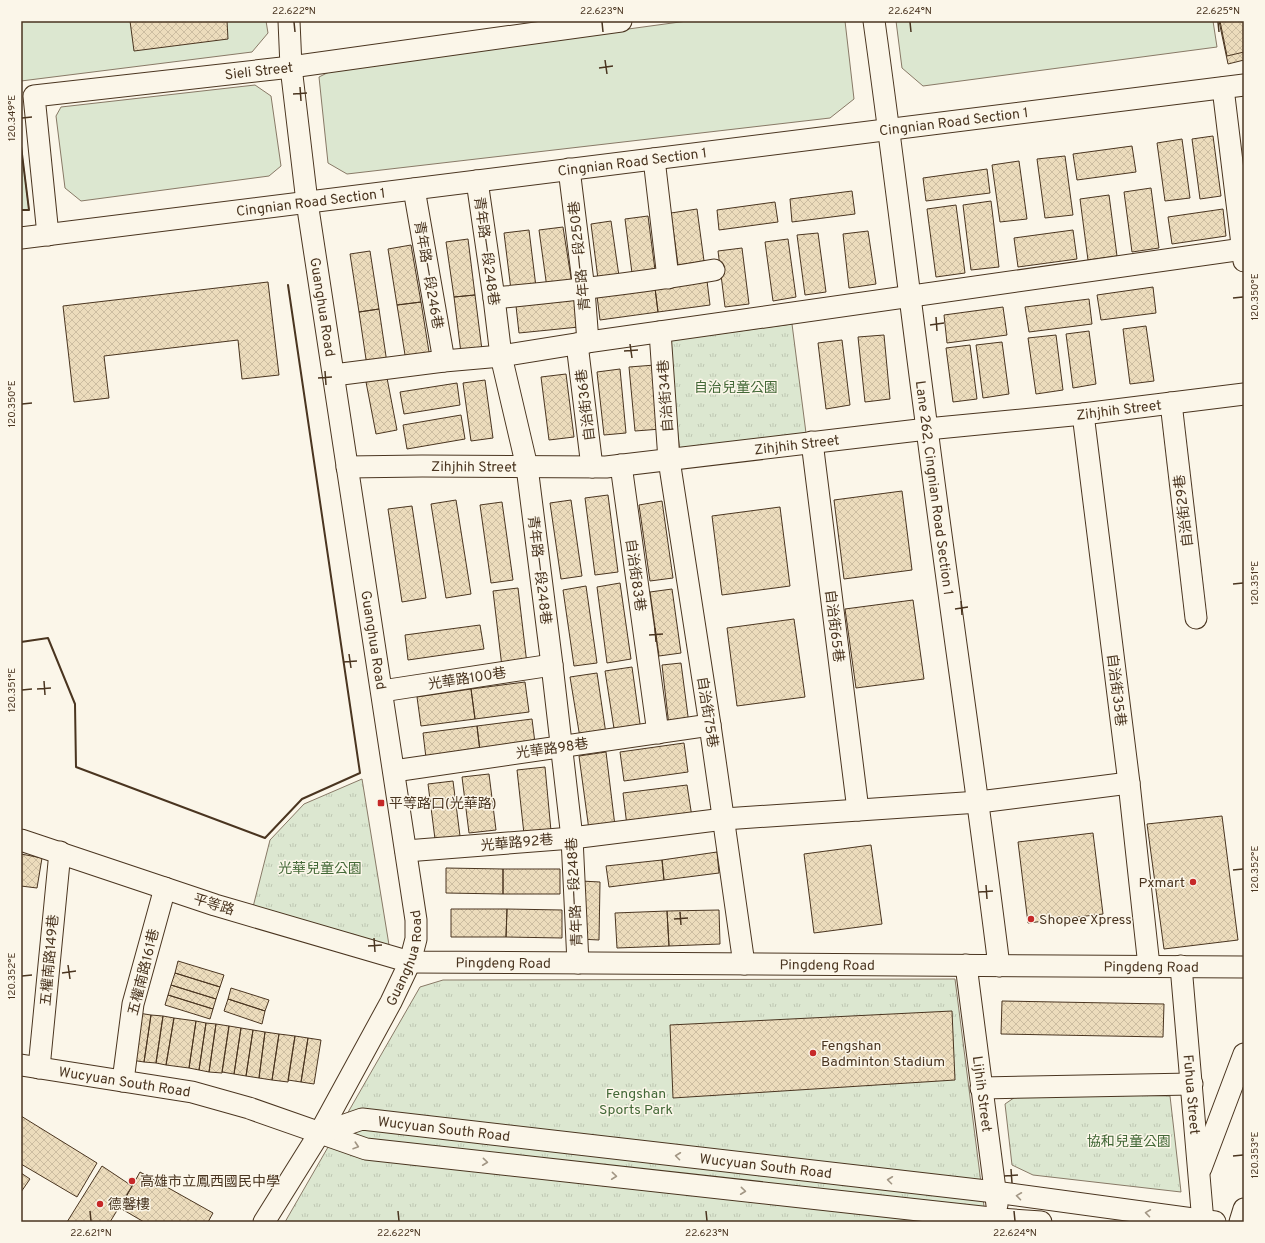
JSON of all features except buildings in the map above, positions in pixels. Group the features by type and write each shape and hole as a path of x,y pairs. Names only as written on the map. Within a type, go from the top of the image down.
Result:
{"street":[{"name":"Guanghua Road","path":"264,1222 319,1134 392,1002 410,962 416,938 416,920 406,851 307,202 291,67 289,21"},
{"name":"Sieli Street","path":"48,235 34,96 291,67 621,21"},
{"name":"Lane 262, Cingnian Road Section 1","path":"874,21 890,129 927,429 999,966"},
{"name":"Cingnian Road Section 1","path":"21,238 1244,85"},
{"path":"334,375 444,361 501,356 911,296 1243,255 1224,88"},
{"path":"654,159 668,278"},
{"name":"青年路一段250巷","path":"570,169 584,290 583,343"},
{"name":"青年路一段248巷","path":"477,181 501,356 527,467 572,838 578,963"},
{"name":"青年路一段246巷","path":"414,189 444,361"},
{"path":"494,298 584,290 714,270"},
{"name":"自治街34巷","path":"660,332 669,460"},
{"name":"自治街36巷","path":"583,343 592,467"},
{"name":"Zihjhih Street","path":"347,467 592,467 621,465 927,429 1083,414 1244,394"},
{"name":"自治街29巷","path":"1171,403 1196,618"},
{"name":"自治街35巷","path":"1083,414 1129,783 1149,966"},
{"name":"自治街65巷","path":"812,442 858,810"},
{"name":"自治街75巷","path":"669,460 724,819 744,964"},
{"name":"自治街83巷","path":"621,465 658,733"},
{"name":"光華路100巷","path":"382,691 552,665"},
{"name":"光華路98巷","path":"394,771 710,725"},
{"name":"光華路92巷","path":"406,851 572,838 724,819 978,802 1129,783"},
{"name":"平等路","path":"21,840 215,905 410,962"},
{"name":"五權南路149巷","path":"30,1066 60,852"},
{"name":"五權南路161巷","path":"123,1081 133,1004 165,888"},
{"name":"Pingdeng Road","path":"410,962 1244,967"},
{"name":"Lijhih Street","path":"966,965 981,1088 1000,1220"},
{"name":"Fuhua Street","path":"1181,966 1199,1172 1207,1222"},
{"path":"1199,1172 1244,1054"},
{"name":"Wucyuan South Road","path":"30,1066 192,1092 249,1108 319,1134 366,1149 1000,1220 1041,1222"},
{"path":"981,1088 1192,1084"},
{"name":"Wucyuan South Road","path":"319,1134 362,1119 995,1192 1207,1222"},
{"path":"1240,1222 1244,1209"}],"green space":[{"path":"21,21 266,21 268,33 252,52 21,81"},
{"path":"687,21 845,21 854,99 830,118 347,174 328,163 319,77 335,69"},
{"path":"896,21 1213,21 1217,47 923,86 902,68"},
{"path":"255,85 271,96 281,166 269,176 81,201 65,188 56,116 61,107"},
{"path":"21,146 29,210 21,210"},
{"name":"自治兒童公園","path":"792,324 806,433 680,450 665,341"},
{"name":"光華兒童公園","path":"362,779 389,945 253,907 270,840 304,804"},
{"name":"Fengshan Sports Park","path":"955,979 986,1222 285,1222 420,987 443,980"},
{"name":"協和兒童公園","path":"1021,1093 1170,1096 1181,1192 1033,1175 1012,1165 1005,1104"}],"wall":[{"path":"21,146 29,210 21,210"},
{"path":"21,642 48,638 75,704 76,767 265,838 302,799 360,773 288,285"}],"place":[{"name":"平等路口(光華路)","path":"381,803"},
{"name":"Pxmart","path":"1193,882"},
{"name":"Shopee Xpress","path":"1031,919"},
{"name":"Fengshan Badminton Stadium","path":"813,1053"},
{"name":"高雄市立鳳西國民中學","path":"132,1181"},
{"name":"德馨樓","path":"100,1204"}]}
